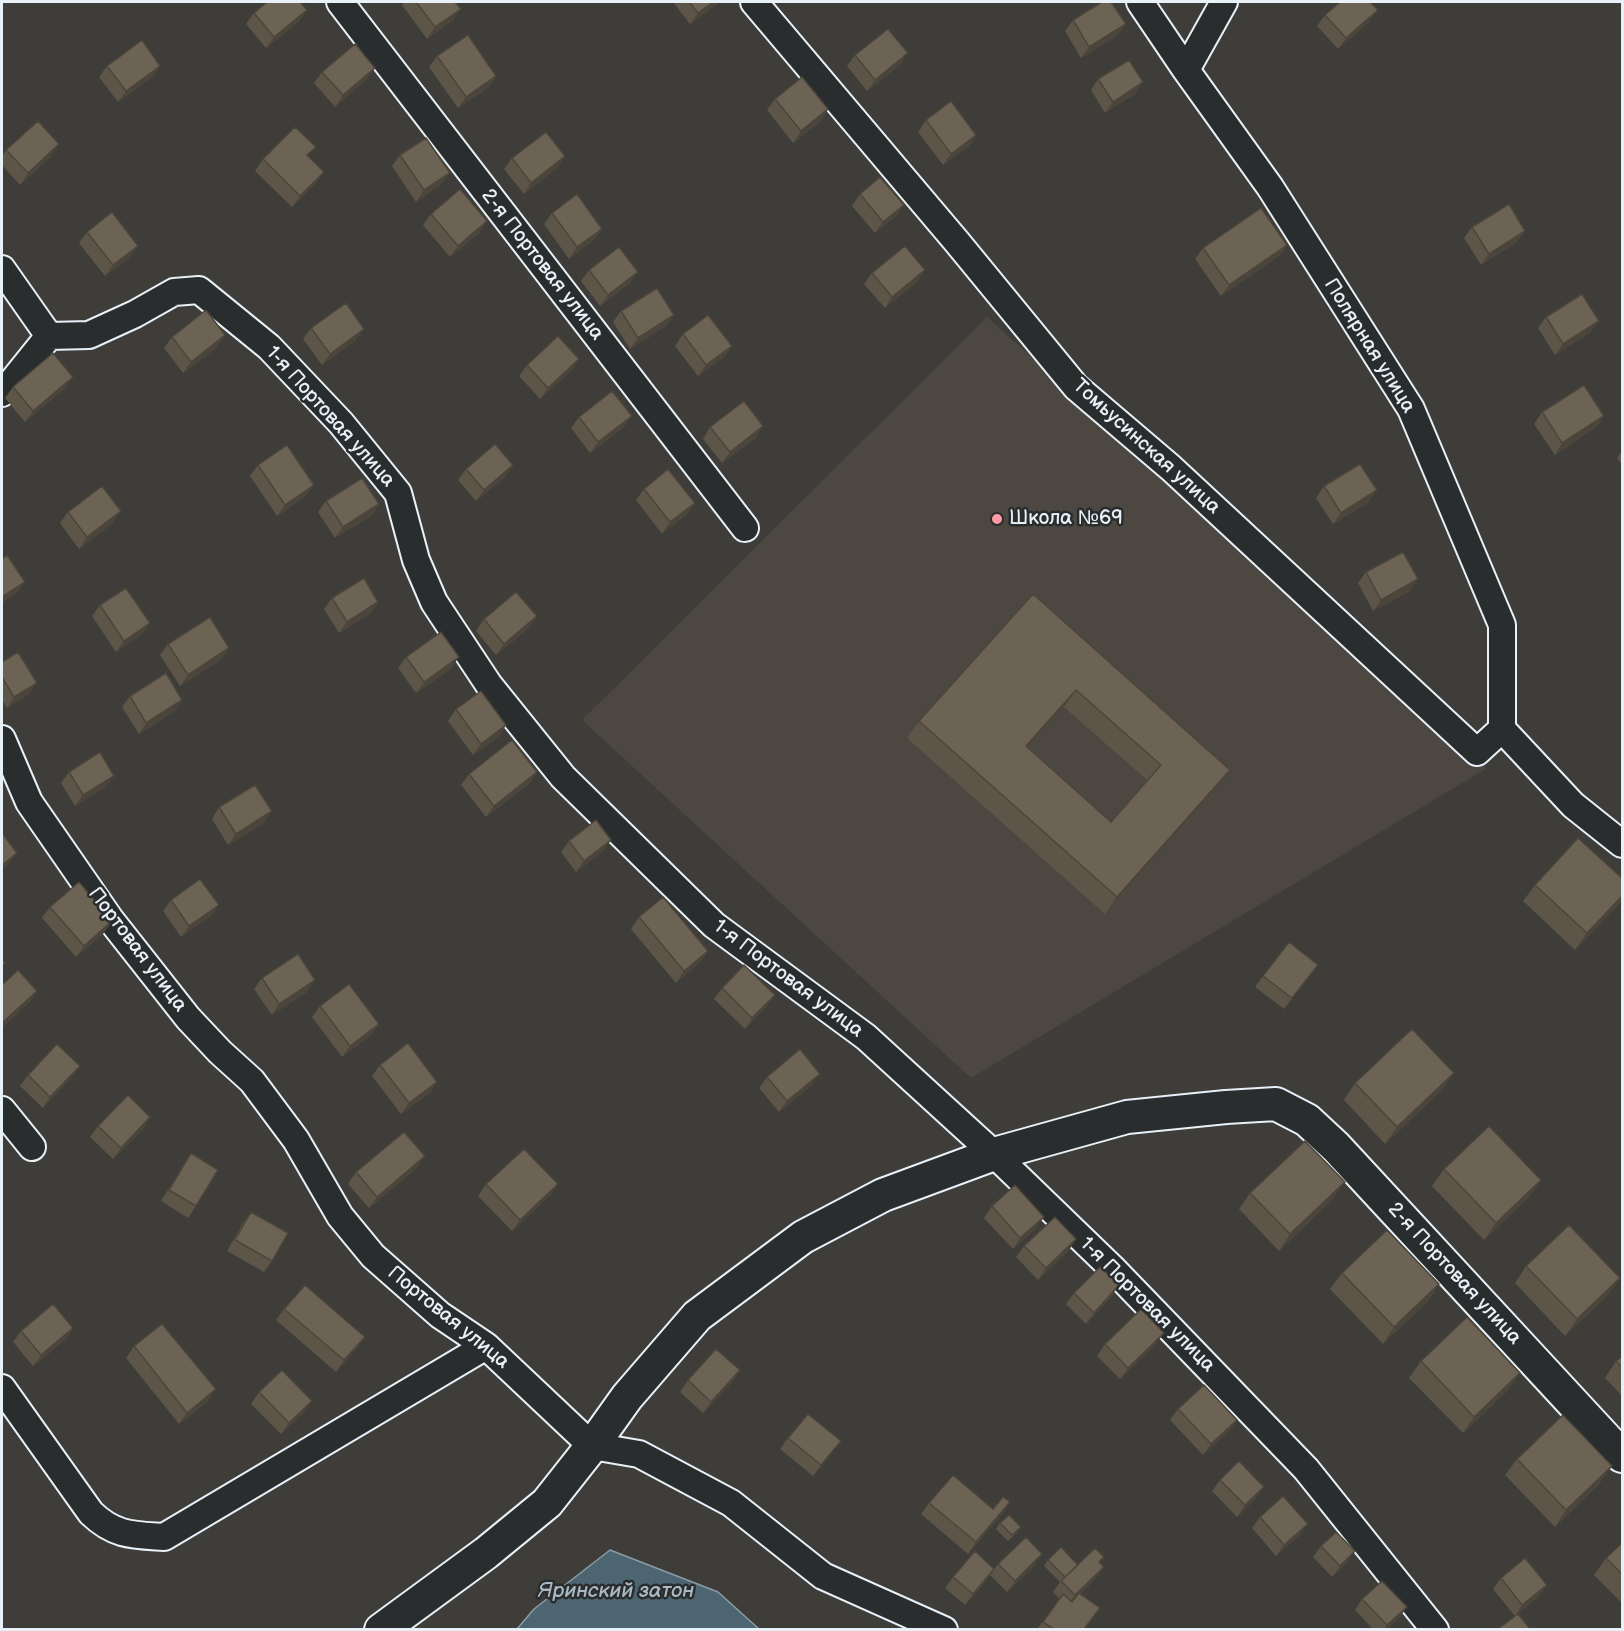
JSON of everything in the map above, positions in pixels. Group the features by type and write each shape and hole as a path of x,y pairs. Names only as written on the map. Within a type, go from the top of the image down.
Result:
{"street":[{"name":"2-я Портовая улица","path":"340,2 745,528"},
{"name":"Томьусинская улица","path":"754,2 1076,387 1171,468 1477,752 1502,729"},
{"name":"Полярная улица","path":"1140,2 1270,187 1411,409 1502,625 1502,729"},
{"path":"1186,70 1224,2"},
{"path":"2,269 49,336 2,393"},
{"name":"1-я Портовая улица","path":"49,336 89,335 135,314 174,292 199,291 269,347 341,423 398,493 416,560 434,602 489,685 563,777 714,924 866,1037 994,1154 1112,1268 1306,1469 1435,1629"},
{"path":"1502,729 1573,805 1623,844"},
{"name":"Портовая улица","path":"2,739 29,802 110,918 188,1018 252,1081 296,1140 340,1216 373,1256 440,1315 486,1346 592,1446"},
{"name":"2-я Портовая улица","path":"994,1154 1127,1118 1276,1104 1307,1120 1336,1147 1623,1456"},
{"path":"2,1110 32,1147"},
{"path":"381,1629 486,1553 547,1503 627,1397 697,1316 803,1237 883,1195 994,1154"},
{"path":"2,1388 91,1513 104,1525 132,1535 164,1537 486,1346"},
{"path":"592,1446 639,1454 650,1459 731,1503 823,1576 944,1629"}],"shaded area":[{"name":"Школа №69","path":"987,317 1487,768 971,1078 582,720"}],"water":[{"name":"Яринский затон","path":"610,1550 718,1592 759,1629 517,1629 534,1609"}],"building":[{"path":"267,2 300,2 307,10 274,37 254,13"},
{"path":"416,2 455,2 461,9 435,27"},
{"path":"689,2 713,2 698,13"},
{"path":"1102,2 1111,2 1126,24 1089,47 1073,20"},
{"path":"1340,2 1370,2 1378,10 1346,38 1325,15"},
{"path":"888,29 908,53 875,80 855,55"},
{"path":"468,35 496,76 466,97 437,56"},
{"path":"142,40 160,66 126,91 107,66"},
{"path":"355,44 375,68 343,95 322,72"},
{"path":"1129,60 1143,82 1113,102 1098,79"},
{"path":"802,77 828,109 801,131 775,99"},
{"path":"951,101 976,135 951,154 926,120"},
{"path":"38,121 59,144 28,173 6,150"},
{"path":"295,127 316,147 307,155 324,172 300,196 263,159"},
{"path":"546,132 565,156 531,183 512,158"},
{"path":"426,138 450,173 424,190 400,155"},
{"path":"880,177 904,205 883,222 860,194"},
{"path":"460,189 487,221 458,246 431,214"},
{"path":"577,194 602,229 577,247 552,213"},
{"path":"1509,204 1525,231 1489,254 1472,227"},
{"path":"1261,208 1287,245 1229,285 1203,248"},
{"path":"112,212 138,246 113,265 87,232"},
{"path":"905,246 925,270 892,297 872,273"},
{"path":"619,247 638,272 608,295 589,270"},
{"path":"657,288 674,315 638,338 621,311"},
{"path":"1582,294 1599,321 1563,344 1546,317"},
{"path":"346,303 364,329 330,354 311,328"},
{"path":"206,310 225,335 191,362 172,337"},
{"path":"708,315 732,346 706,365 683,334"},
{"path":"558,336 579,359 548,388 527,365"},
{"path":"53,353 73,377 33,411 13,387"},
{"path":"1584,385 1604,416 1562,443 1542,412"},
{"path":"612,391 632,416 598,442 579,417"},
{"path":"744,401 763,426 730,452 710,427"},
{"path":"495,444 513,465 484,490 466,469"},
{"path":"287,445 314,485 285,505 258,465"},
{"path":"1360,464 1377,490 1341,513 1324,486"},
{"path":"668,469 695,503 670,522 644,489"},
{"path":"362,478 379,504 343,527 326,501"},
{"path":"102,486 121,511 87,537 68,512"},
{"path":"1403,552 1418,579 1381,600 1366,572"},
{"path":"7,555 25,582 2,597 2,559"},
{"path":"364,578 378,602 347,622 332,598"},
{"path":"126,588 150,623 124,641 100,605"},
{"path":"516,592 537,616 504,644 484,619"},
{"path":"1033,594 1230,770 1117,897 919,721","holes":["1076,690 1161,765 1111,822 1026,746"]},
{"path":"210,617 229,648 188,675 168,644"},
{"path":"441,632 459,657 424,682 406,657"},
{"path":"18,652 37,683 14,697 2,677 2,662"},
{"path":"166,673 182,700 146,723 130,696"},
{"path":"481,691 506,725 481,744 456,709"},
{"path":"512,740 537,772 494,806 469,774"},
{"path":"100,752 114,776 83,795 69,772"},
{"path":"255,785 272,811 236,834 219,807"},
{"path":"596,820 611,840 584,861 569,841"},
{"path":"2,833 17,853 2,865"},
{"path":"1578,838 1623,879 1623,895 1587,933 1535,885"},
{"path":"200,879 219,905 189,926 171,900"},
{"path":"79,882 112,921 84,946 50,907"},
{"path":"663,897 708,951 684,971 639,917"},
{"path":"1289,942 1318,965 1292,998 1263,976"},
{"path":"298,954 315,980 279,1004 262,978"},
{"path":"744,965 775,995 752,1018 722,988"},
{"path":"18,970 37,991 2,1023 2,985"},
{"path":"349,984 379,1024 350,1046 320,1006"},
{"path":"1412,1029 1454,1073 1397,1127 1355,1083"},
{"path":"408,1043 437,1082 409,1103 380,1065"},
{"path":"57,1044 80,1066 50,1097 28,1075"},
{"path":"800,1049 820,1074 787,1101 767,1077"},
{"path":"128,1095 150,1117 121,1148 98,1126"},
{"path":"1489,1126 1541,1180 1496,1223 1444,1169"},
{"path":"404,1132 425,1156 377,1197 356,1172"},
{"path":"1305,1141 1345,1182 1290,1234 1250,1193"},
{"path":"524,1149 558,1184 520,1220 486,1184"},
{"path":"191,1153 218,1170 196,1206 169,1190"},
{"path":"1015,1185 1044,1217 1020,1238 992,1206"},
{"path":"251,1212 288,1233 272,1261 235,1240"},
{"path":"1055,1217 1076,1239 1046,1268 1024,1246"},
{"path":"1569,1225 1620,1278 1577,1319 1526,1266"},
{"path":"1387,1230 1439,1284 1394,1327 1342,1273"},
{"path":"1100,1267 1119,1285 1094,1313 1074,1293"},
{"path":"305,1285 365,1337 344,1360 284,1309"},
{"path":"53,1304 73,1328 41,1355 21,1331"},
{"path":"1141,1309 1164,1333 1128,1368 1105,1344"},
{"path":"1467,1317 1520,1373 1474,1417 1421,1361"},
{"path":"162,1324 216,1389 187,1413 134,1346"},
{"path":"716,1349 740,1370 711,1402 688,1380"},
{"path":"1623,1356 1623,1368 1616,1361"},
{"path":"282,1370 312,1401 289,1423 259,1392"},
{"path":"1204,1385 1237,1420 1211,1444 1178,1409"},
{"path":"808,1414 841,1441 821,1465 788,1438"},
{"path":"1563,1415 1612,1466 1566,1510 1517,1459"},
{"path":"1239,1461 1264,1487 1245,1505 1220,1480"},
{"path":"953,1475 993,1509 1003,1497 1010,1502 976,1542 929,1503"},
{"path":"1283,1496 1308,1524 1284,1545 1260,1517"},
{"path":"1009,1515 1021,1527 1012,1535 1000,1523"},
{"path":"1336,1532 1355,1551 1340,1566 1321,1546"},
{"path":"1026,1537 1042,1554 1015,1581 998,1564"},
{"path":"1623,1542 1623,1575 1606,1558"},
{"path":"1061,1547 1078,1565 1065,1577 1048,1560"},
{"path":"1095,1548 1104,1557 1099,1562 1104,1567 1075,1595 1061,1581"},
{"path":"975,1551 994,1569 973,1594 953,1577"},
{"path":"1525,1558 1547,1585 1522,1605 1501,1578"},
{"path":"1382,1581 1407,1607 1387,1625 1362,1599"},
{"path":"1079,1593 1100,1608 1084,1629 1054,1629 1043,1622 1063,1594 1072,1602"},
{"path":"1518,1614 1530,1629 1498,1629"}],"place":[{"name":"Школа №69","path":"997,519"}]}
